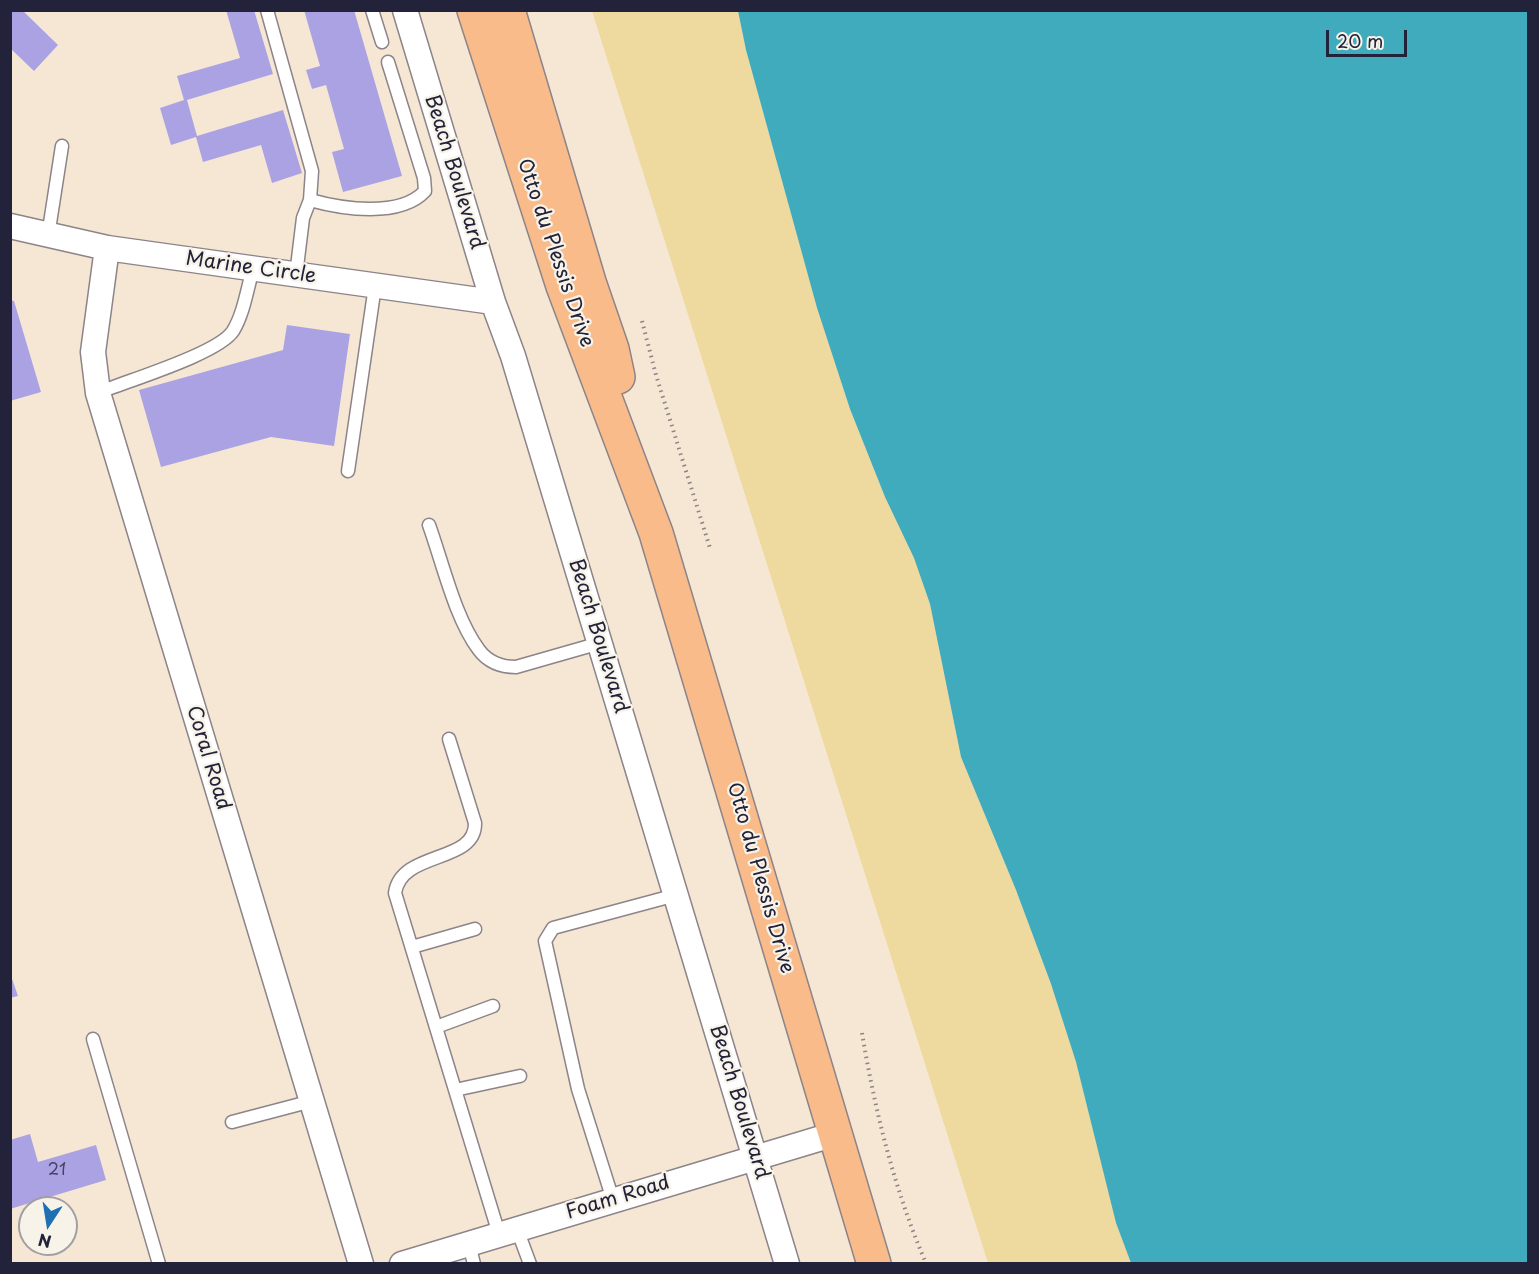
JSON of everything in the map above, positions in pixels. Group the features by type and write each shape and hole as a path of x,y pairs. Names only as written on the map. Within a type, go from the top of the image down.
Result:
{"main road":[{"name":"Otto du Plessis Drive","path":"474,10 563,286 643,493 874,1263"},
{"name":"Otto du Plessis Drive","path":"508,10 589,282 612,349 643,493"}],"street":[{"name":"Beach Boulevard","path":"405,10 494,302 513,356 787,1263"},
{"name":"Marine Circle","path":"10,226 107,248 494,302"},
{"name":"Coral Road","path":"107,248 93,352 98,393 361,1263"},
{"name":"Foam Road","path":"402,1263 472,1254 508,1232 835,1134"}],"lane":[{"path":"267,10 312,171 310,200 303,218 296,275"},
{"path":"372,10 382,42"},
{"path":"310,200 335,207 364,210 416,201 424,191 424,178 388,62"},
{"path":"48,236 62,146"},
{"path":"98,393 192,356 226,338 239,318 253,269"},
{"path":"348,471 375,286"},
{"path":"429,525 464,625 480,651 490,660 502,666 516,667 600,644"},
{"path":"449,739 475,828 463,846 407,871 398,880 395,893 455,1090 508,1232 530,1263"},
{"path":"613,1200 578,1089 545,941 553,927 676,896"},
{"path":"412,946 475,928"},
{"path":"436,1027 493,1006"},
{"path":"93,1039 159,1263"},
{"path":"455,1090 520,1076"},
{"path":"232,1122 312,1101"}],"path":[{"path":"642,321 656,375 710,548"},
{"path":"862,1033 872,1094 903,1209 925,1261"}],"sand":[{"path":"592,11 738,11 746,50 817,308 850,409 885,497 914,558 930,604 961,757 1016,890 1051,984 1076,1062 1116,1223 1131,1263 988,1263"}],"water":[{"path":"738,11 1528,11 1528,1263 1131,1263 1116,1223 1076,1062 1051,984 1016,890 961,757 930,604 914,558 885,497 850,409 817,308 746,50"}],"building":[{"path":"10,10 22,10 58,45 34,71 10,48"},
{"path":"226,10 254,10 273,74 187,100 197,136 283,110 302,173 272,183 261,145 203,162 196,137 171,145 160,108 184,100 177,76 240,58"},
{"path":"304,10 354,10 402,176 343,192 332,152 344,149 326,85 312,89 306,70 320,66"},
{"path":"10,300 14,301 41,392 10,401"},
{"path":"287,325 350,334 334,446 271,437 161,467 139,390 283,350"},
{"path":"10,973 18,996 10,998"},
{"path":"30,1134 38,1162 96,1145 106,1180 53,1196 18,1196 18,1207 10,1209 10,1140"}]}
